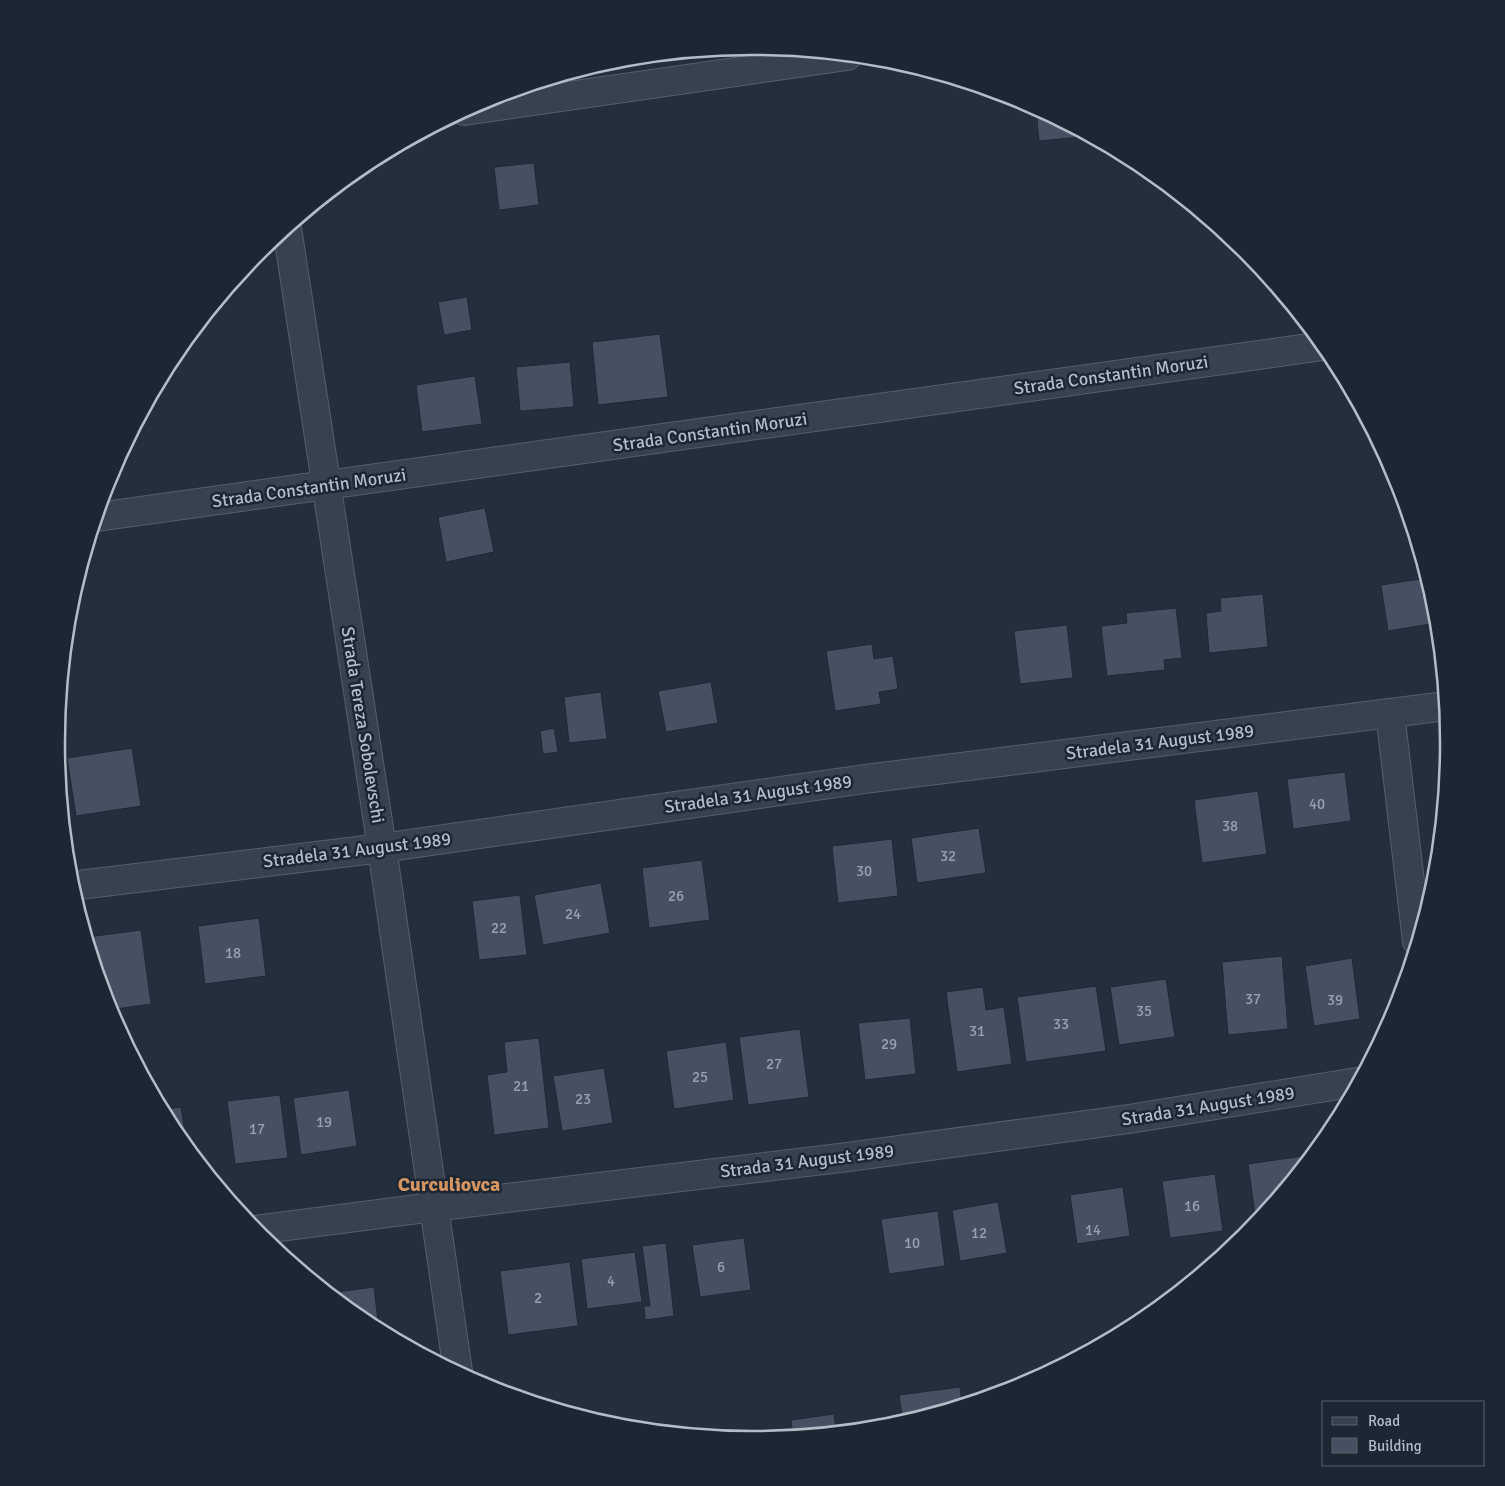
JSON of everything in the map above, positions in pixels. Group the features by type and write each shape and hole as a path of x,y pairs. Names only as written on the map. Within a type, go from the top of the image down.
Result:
{"street":[{"path":"488,108 825,59"},
{"name":"Strada Tereza Sobolevschi","path":"288,236 382,848 457,1364"},
{"name":"Strada Constantin Moruzi","path":"103,516 1315,347"},
{"name":"Stradela 31 August 1989","path":"80,885 382,848 865,779 1439,707"},
{"path":"1390,713 1415,927"},
{"name":"Strada 31 August 1989","path":"266,1229 838,1158 1110,1122 1350,1083"}],"building":[{"path":"1037,117 1078,137 1039,141"},
{"path":"534,163 539,205 499,210 494,167"},
{"path":"467,297 472,330 444,335 438,302"},
{"path":"660,334 668,397 598,405 592,342"},
{"path":"570,362 574,407 520,411 516,367"},
{"path":"475,376 482,424 422,432 416,385"},
{"path":"485,508 494,552 446,562 438,517"},
{"path":"1420,579 1430,624 1388,631 1381,585"},
{"path":"1263,594 1268,647 1209,653 1206,613 1221,611 1220,598"},
{"path":"1176,608 1182,658 1164,660 1165,670 1107,676 1101,626 1127,623 1126,613"},
{"path":"1067,625 1073,678 1020,684 1014,631"},
{"path":"872,644 874,659 893,656 898,689 879,692 881,704 835,711 826,651"},
{"path":"711,682 718,723 666,732 658,691"},
{"path":"601,692 607,739 569,743 564,697"},
{"path":"554,728 558,752 543,754 540,731"},
{"path":"132,748 141,806 76,816 67,758"},
{"path":"1345,772 1351,821 1293,829 1287,779"},
{"path":"1258,791 1267,854 1202,863 1194,800"},
{"path":"979,828 986,873 917,883 911,838"},
{"path":"892,839 898,896 838,903 832,846"},
{"path":"702,860 710,920 649,928 642,868"},
{"path":"601,883 610,933 543,945 534,895"},
{"path":"520,895 527,955 479,960 472,901"},
{"path":"259,918 266,976 205,984 198,926"},
{"path":"141,930 151,1004 118,1009 93,936"},
{"path":"1282,956 1288,1029 1228,1035 1222,962"},
{"path":"1352,958 1360,1019 1314,1026 1305,966"},
{"path":"1166,979 1175,1037 1119,1045 1110,987"},
{"path":"1096,986 1106,1051 1026,1062 1017,997"},
{"path":"983,987 986,1010 1004,1007 1012,1064 957,1072 946,992"},
{"path":"910,1018 916,1074 865,1080 858,1023"},
{"path":"800,1029 809,1097 748,1105 739,1037"},
{"path":"539,1038 549,1128 494,1135 487,1075 507,1072 504,1042"},
{"path":"726,1042 734,1100 674,1109 666,1051"},
{"path":"604,1068 613,1123 562,1131 553,1076"},
{"path":"349,1090 357,1146 301,1155 293,1098"},
{"path":"280,1095 288,1158 235,1164 227,1101"},
{"path":"181,1107 185,1131 180,1125 170,1109"},
{"path":"1302,1156 1270,1197 1255,1213 1248,1164"},
{"path":"1215,1174 1223,1231 1170,1238 1162,1181"},
{"path":"1123,1187 1130,1236 1077,1244 1070,1195"},
{"path":"998,1202 1007,1253 960,1261 952,1210"},
{"path":"938,1211 945,1266 889,1274 881,1219"},
{"path":"744,1238 751,1290 700,1297 692,1245"},
{"path":"666,1243 674,1316 645,1320 644,1306 650,1306 642,1246"},
{"path":"635,1252 642,1302 587,1309 581,1259"},
{"path":"570,1262 578,1326 508,1335 500,1271"},
{"path":"374,1287 378,1320 370,1315 338,1292"},
{"path":"960,1387 961,1398 902,1415 899,1395"},
{"path":"834,1414 835,1426 792,1430 791,1420"}],"district":[{"name":"Curculiovca","path":"449,1184"}]}
